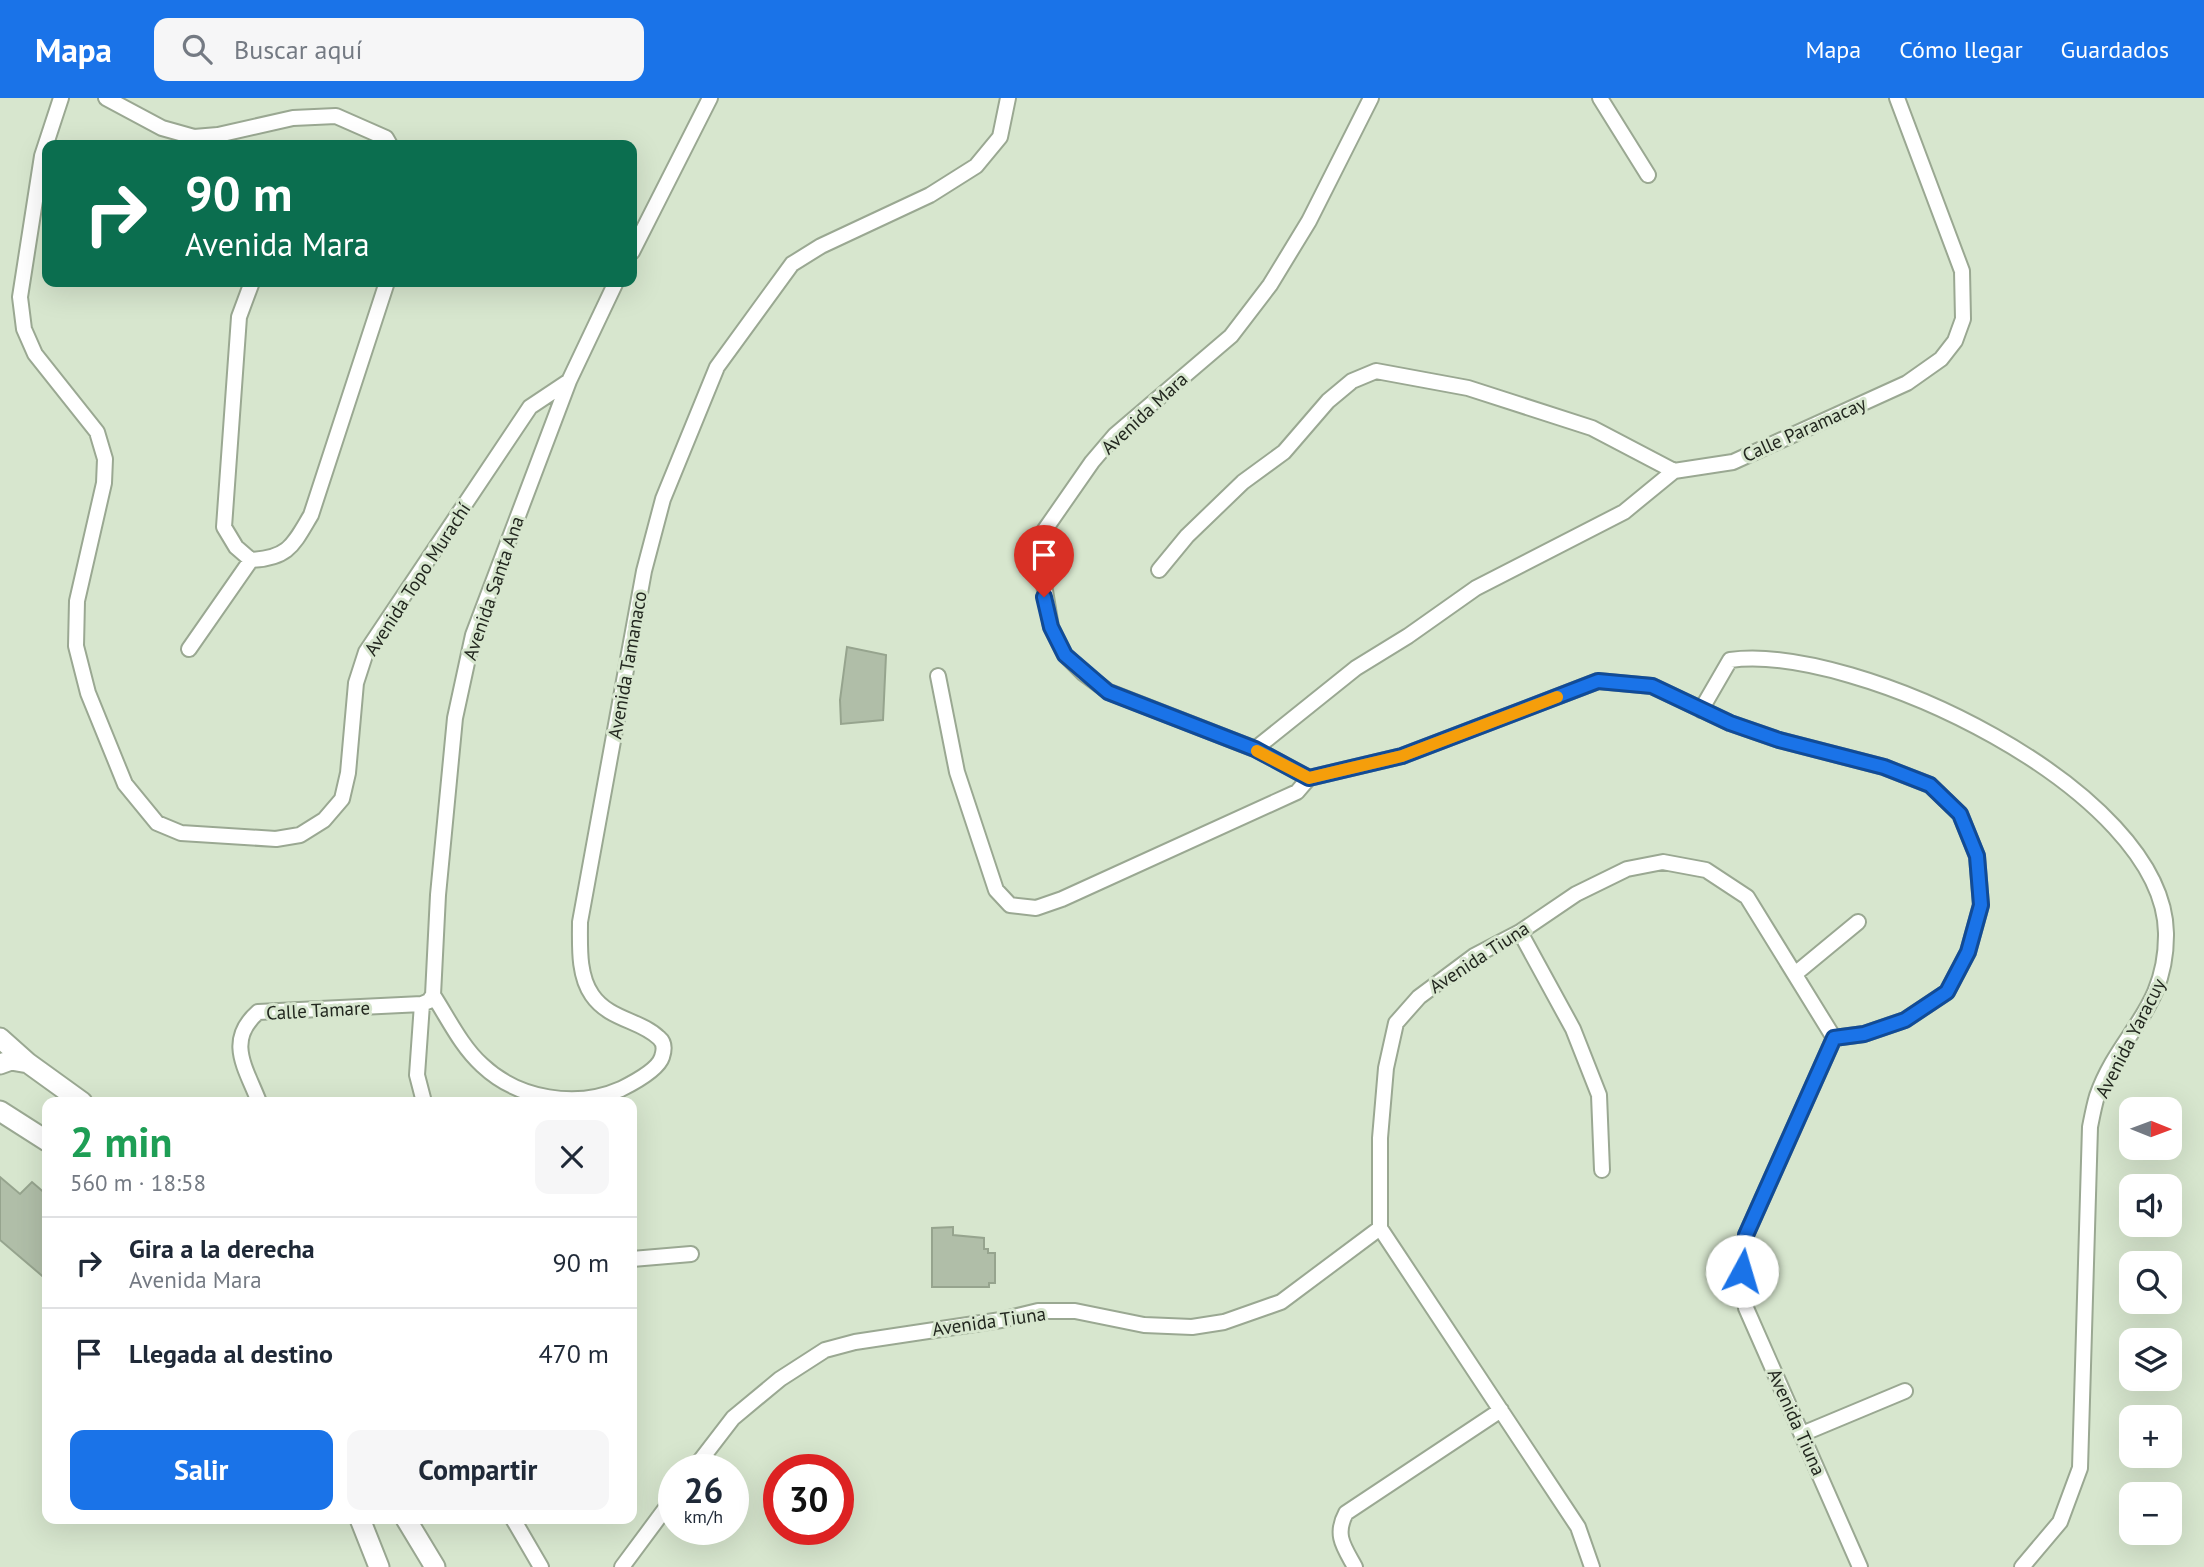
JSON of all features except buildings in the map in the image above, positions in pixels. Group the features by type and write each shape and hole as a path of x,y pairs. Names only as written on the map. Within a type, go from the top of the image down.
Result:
{"street":[{"name":"Avenida Topo Murachí","path":"47,140 61,98"},
{"path":"106,98 162,128 194,137 218,135 293,118 336,116 387,140"},
{"path":"637,242 709,98"},
{"name":"Avenida Tamanaco","path":"598,1097 630,1085 661,1062 665,1049 660,1038 610,1012 592,994 581,963 580,922 644,571 663,499 717,367 792,264 821,246 930,195 976,166 1000,137 1008,98"},
{"name":"Avenida Mara","path":"1309,778 1255,749 1108,692 1065,655 1051,627 1044,597 1041,566 1044,531 1092,462 1115,435 1231,336 1270,285 1309,221 1371,98"},
{"path":"1600,98 1648,174"},
{"name":"Calle Paramacay","path":"1674,471 1733,462 1907,383 1935,365 1955,341 1963,319 1965,293 1962,271 1897,98"},
{"name":"Avenida Topo Murachí","path":"42,156 20,297 23,318 35,354 97,432 105,458 104,484 77,601 76,646 88,693 125,784 157,823 181,833 276,839 300,835 324,820 342,799 348,773 356,683 366,652 530,407 569,381"},
{"path":"250,287 239,317 224,527 236,547 251,560 274,559 294,544 311,515 385,287"},
{"name":"Avenida Santa Ana","path":"423,1097 418,1075 428,999 454,718 467,659 500,559 569,381 614,287"},
{"path":"1159,570 1187,536 1242,482 1284,452 1328,401 1352,381 1376,371 1468,388 1592,428 1674,471 1624,512 1476,587 1408,636 1356,668 1255,749"},
{"path":"189,649 251,560"},
{"name":"Avenida Yaracuy","path":"1701,709 1730,660 1758,656 1820,667 1892,688 1967,722 2043,767 2089,802 2120,831 2145,864 2160,894 2166,931 2164,973 2147,1012 2098,1095 2090,1127 2080,1468 2060,1522 2022,1567"},
{"path":"939,676 957,772 996,890 1010,905 1037,908 1297,792 1309,778 1402,756 1598,681 1652,686 1779,740 1884,767 1930,785 1960,814 1977,856 1981,905 1968,952 1947,992 1905,1020 1864,1034 1834,1038"},
{"name":"Avenida Tiuna","path":"705,1454 733,1418 780,1379 825,1350 855,1342 1001,1320 1038,1311 1075,1311 1144,1325 1192,1327 1224,1322 1281,1302 1380,1228 1380,1138 1386,1068 1396,1023 1419,997 1474,956 1520,932 1576,894 1616,874 1663,862 1706,870 1747,897 1834,1038 1746,1235 1742,1271 1746,1308 1860,1567"},
{"path":"1795,974 1858,922"},
{"path":"1520,932 1573,1029 1599,1095 1602,1170"},
{"name":"Avenida Tamanaco","path":"428,999 482,1066 533,1093 548,1097"},
{"name":"Calle Tamare","path":"257,1097 238,1045 243,1025 258,1012 428,999"},
{"path":"0,1038 28,1063 75,1097"},
{"path":"0,1064 11,1060 28,1063"},
{"path":"1,1111 42,1138"},
{"path":"1380,1228 1578,1527 1592,1567"},
{"path":"637,1259 691,1254"},
{"path":"1802,1434 1905,1391"},
{"path":"1355,1567 1339,1538 1339,1525 1346,1513 1501,1410"},
{"path":"622,1567 658,1519"},
{"path":"362,1524 379,1567"},
{"path":"409,1524 435,1567"},
{"path":"516,1524 541,1567"}],"slow traffic":[{"path":"1257,751 1309,778 1402,756 1463,730 1557,697"}],"route":[{"path":"1044,597 1051,627 1065,655 1083,674 1108,692 1255,749 1309,778 1402,756 1463,730 1598,681 1652,686 1730,723 1779,740 1884,767 1930,785 1960,814 1977,856 1981,905 1968,952 1947,992 1905,1020 1864,1034 1834,1038 1746,1235 1742,1271"}]}
